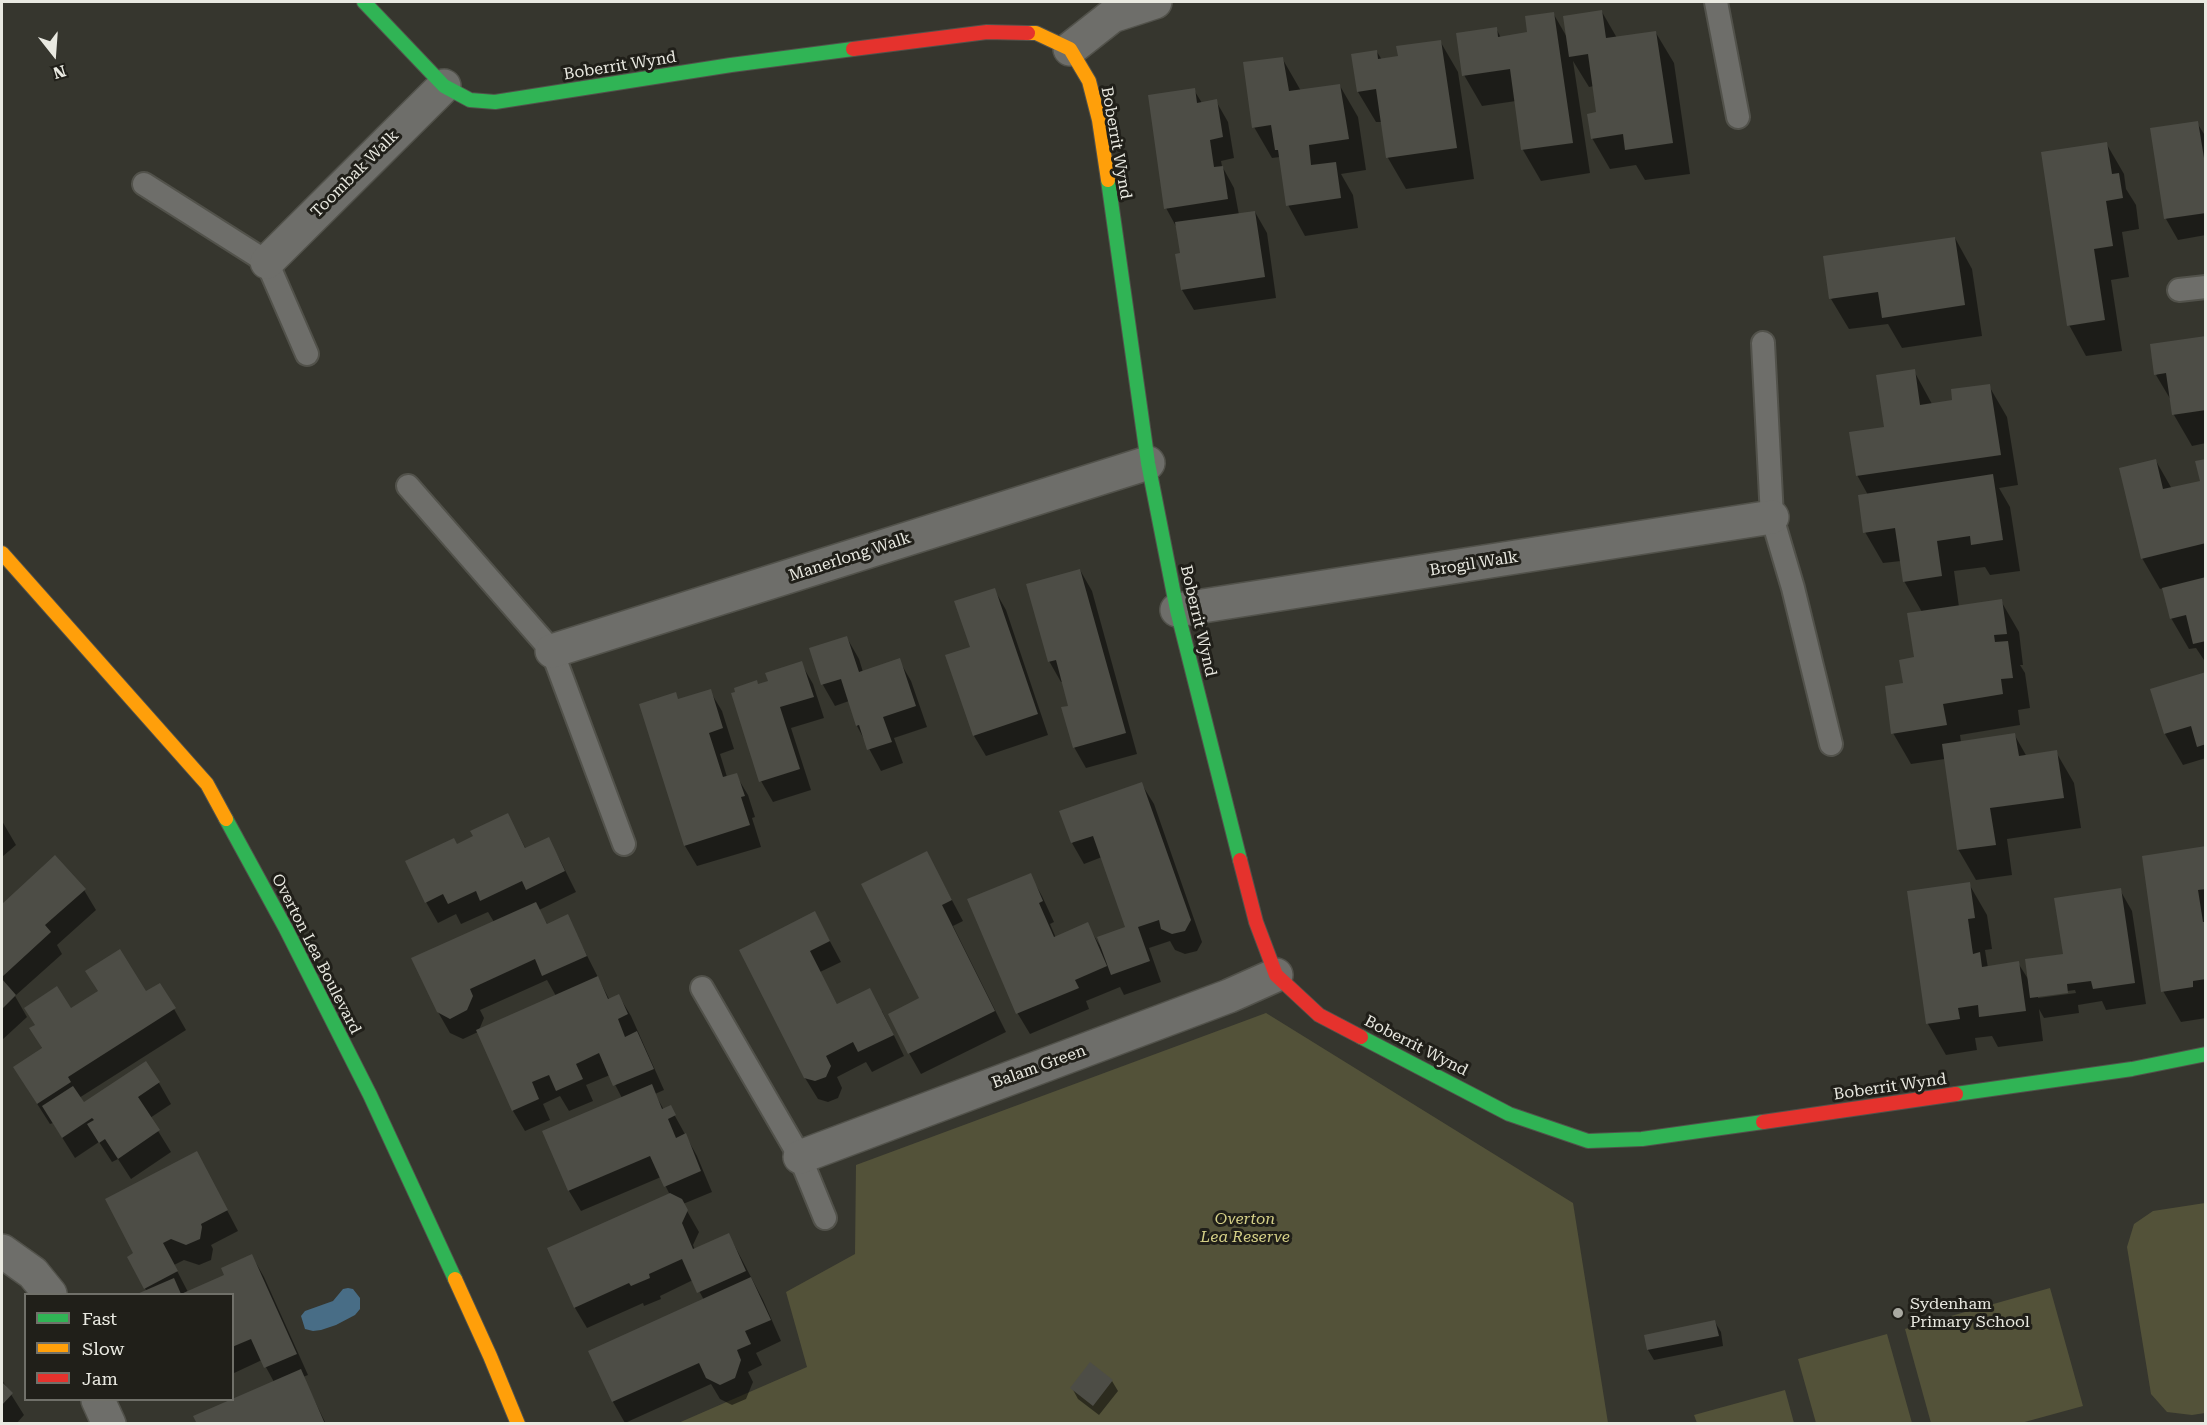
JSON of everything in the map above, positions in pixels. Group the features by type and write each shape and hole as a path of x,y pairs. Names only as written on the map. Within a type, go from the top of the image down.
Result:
{"street":[{"name":"Boberrit Wynd","path":"364,2 444,86 470,100 495,102 743,64 987,32 1036,33 1070,49 1089,81 1099,120 1148,463 1177,610 1256,922 1276,975 1319,1015 1509,1114 1588,1141 1666,1136 2132,1069 2205,1054"},
{"path":"1070,49 1112,16 1155,2"},
{"name":"Toombak Walk","path":"267,262 444,86"},
{"name":"Manerlong Walk","path":"552,651 1148,463"},
{"name":"Brogil Walk","path":"1177,610 1772,517"},
{"name":"Overton Lea Boulevard","path":"2,553 207,784 286,929 370,1095 490,1356 518,1424"},
{"name":"Balam Green","path":"800,1156 1229,996 1276,975"},
{"path":"2,1251 33,1274 49,1293"},
{"path":"98,1401 109,1424"}],"lane":[{"path":"1716,2 1738,117"},
{"path":"144,184 267,262 307,354"},
{"path":"2180,290 2205,287"},
{"path":"1763,343 1772,517 1793,588 1831,744"},
{"path":"408,486 552,651 624,844"},
{"path":"702,988 800,1156 825,1218"}],"green space":[{"name":"Overton Lea Reserve","path":"1266,1013 1573,1203 1608,1423 676,1424 807,1367 786,1292 855,1254 856,1165"},
{"path":"2205,1203 2205,1413 2192,1415 2167,1412 2151,1394 2127,1247 2134,1224 2153,1211"},
{"path":"2050,1288 2083,1406 2021,1423 1931,1423 1905,1329"},
{"path":"1887,1334 1912,1423 1816,1423 1798,1359"},
{"path":"1785,1390 1794,1423 1697,1423 1694,1415"}],"water":[{"path":"343,1289 353,1289 360,1298 360,1309 355,1315 321,1330 305,1329 301,1316 305,1311 333,1301"}],"building":[{"path":"1602,10 1606,38 1656,31 1673,143 1625,150 1623,134 1591,139 1587,114 1596,112 1588,54 1569,57 1563,16"},
{"path":"1554,12 1573,143 1521,150 1510,69 1462,76 1456,33 1497,27 1498,37 1527,32 1525,16"},
{"path":"1441,40 1457,148 1386,158 1376,89 1357,92 1351,54 1377,50 1378,59 1398,56 1396,46"},
{"path":"1283,57 1289,91 1340,84 1349,139 1309,145 1311,165 1336,162 1341,198 1286,206 1278,150 1275,150 1271,125 1252,128 1243,62"},
{"path":"1195,88 1197,103 1217,99 1223,137 1210,140 1214,167 1223,166 1228,199 1164,209 1148,95"},
{"path":"2198,121 2204,158 2206,158 2206,213 2164,219 2150,128"},
{"path":"2107,142 2112,174 2119,173 2123,198 2106,201 2113,246 2094,249 2105,320 2067,326 2041,152"},
{"path":"1255,211 1265,277 1181,290 1175,254 1180,253 1175,222"},
{"path":"1955,237 1965,305 1882,318 1878,292 1829,299 1823,256"},
{"path":"2206,336 2206,410 2172,415 2166,373 2154,375 2150,344"},
{"path":"1915,369 1920,405 1952,400 1951,389 1990,384 2001,455 1856,476 1849,432 1884,427 1876,375"},
{"path":"2156,459 2163,489 2200,481 2195,461 2206,459 2206,543 2141,559 2119,468"},
{"path":"1993,474 2003,540 1971,545 1970,536 1937,541 1942,576 1903,582 1895,528 1863,533 1858,495"},
{"path":"1080,569 1126,733 1073,748 1061,707 1068,706 1056,660 1048,662 1026,584"},
{"path":"2206,577 2206,641 2193,644 2186,615 2170,619 2162,588"},
{"path":"995,588 1038,714 973,736 945,655 970,647 954,601"},
{"path":"2002,599 2007,634 1994,635 1995,642 2008,641 2013,678 2001,679 2003,694 1943,704 1947,725 1891,734 1885,686 1903,683 1899,660 1914,657 1907,613"},
{"path":"847,636 859,672 900,658 916,706 883,717 892,742 867,750 859,725 856,726 841,679 821,685 809,648"},
{"path":"802,661 814,697 780,707 800,769 759,782 731,693 735,692 734,688 757,680 758,684 768,681 765,673"},
{"path":"2206,672 2206,744 2197,747 2191,726 2164,734 2150,689"},
{"path":"711,689 723,728 709,733 723,777 737,773 745,796 741,797 750,825 684,846 639,704 676,692 678,699"},
{"path":"2015,733 2019,756 2057,750 2064,798 1990,808 1996,845 1957,850 1942,744"},
{"path":"1142,782 1191,920 1185,931 1172,934 1161,929 1159,920 1138,927 1150,961 1111,975 1097,937 1125,927 1093,836 1071,843 1059,811"},
{"path":"508,813 525,848 549,837 565,871 526,890 522,881 480,901 476,891 448,904 443,894 425,903 405,861 454,838 457,844 473,836 470,831"},
{"path":"2206,846 2206,889 2198,890 2203,922 2206,922 2206,979 2193,981 2193,987 2161,992 2142,856"},
{"path":"927,851 952,900 942,905 995,1011 908,1054 888,1014 919,998 861,884"},
{"path":"55,855 86,889 45,925 51,932 2,977 2,904"},
{"path":"1031,873 1043,901 1039,903 1054,937 1088,922 1107,966 1075,980 1079,988 1016,1014 967,899"},
{"path":"1970,882 1975,918 1968,919 1973,954 1980,952 1982,967 2019,961 2026,1011 1979,1017 1978,1005 1958,1008 1960,1019 1926,1024 1907,891"},
{"path":"2121,888 2135,983 2093,989 2091,981 2067,984 2068,993 2030,998 2025,959 2063,954 2054,898"},
{"path":"536,902 547,924 568,914 587,956 542,976 535,959 470,989 473,996 467,1010 450,1019 437,1012 411,958"},
{"path":"815,911 830,941 810,951 837,1004 870,988 894,1035 858,1052 853,1042 826,1056 831,1066 826,1077 815,1081 804,1078 739,950"},
{"path":"120,949 146,991 160,983 176,1008 68,1077 71,1082 37,1104 13,1067 42,1048 29,1028 35,1025 24,1008 57,986 71,1008 98,991 85,971"},
{"path":"598,976 608,999 619,994 628,1014 618,1019 625,1037 637,1031 654,1069 613,1086 599,1053 576,1064 583,1079 556,1091 549,1075 532,1082 539,1099 512,1111 476,1030"},
{"path":"2,979 16,995 2,1009"},
{"path":"146,1061 160,1082 138,1097 160,1130 118,1159 105,1139 99,1143 87,1124 94,1120 92,1118 62,1138 42,1106 73,1086 84,1102"},
{"path":"652,1084 662,1109 671,1105 676,1115 668,1119 676,1138 686,1133 701,1171 664,1187 650,1156 568,1191 542,1131"},
{"path":"197,1151 228,1210 201,1224 200,1239 186,1245 171,1239 163,1243 178,1271 144,1289 127,1257 133,1253 105,1199"},
{"path":"670,1193 682,1199 688,1210 682,1223 693,1249 729,1233 746,1271 697,1293 682,1259 649,1274 650,1278 631,1286 629,1283 574,1308 547,1248"},
{"path":"252,1254 297,1354 264,1368 251,1339 234,1346 234,1293 183,1293 224,1275 221,1268"},
{"path":"751,1277 771,1320 745,1331 751,1344 737,1350 741,1360 735,1378 720,1385 706,1378 699,1363 612,1402 588,1351"},
{"path":"174,1278 181,1293 139,1293"},
{"path":"1715,1320 1719,1336 1647,1350 1644,1335"},
{"path":"1090,1362 1113,1380 1093,1406 1070,1388"},
{"path":"301,1369 325,1424 197,1424 193,1416 227,1401 234,1401 234,1398"},
{"path":"2,1382 13,1393 2,1405"}],"traffic: fast":[{"path":"364,2 444,86 470,100 495,102 731,65 853,49"},
{"path":"1108,180 1148,463 1177,610 1240,860"},
{"path":"226,819 286,929 370,1095 455,1279"},
{"path":"1361,1037 1509,1114 1588,1141 1642,1139 1763,1122"},
{"path":"1956,1094 2132,1069 2206,1054"}],"traffic: slow":[{"path":"1028,33 1036,33 1070,49 1089,81 1099,120 1108,180"},
{"path":"2,553 207,784 226,819"},
{"path":"455,1279 518,1424"}],"traffic: jam":[{"path":"853,49 987,32 1028,33"},
{"path":"1240,860 1256,922 1276,975 1319,1015 1361,1037"},
{"path":"1763,1122 1956,1094"}],"place":[{"name":"Sydenham Primary School","path":"1898,1313"}]}
